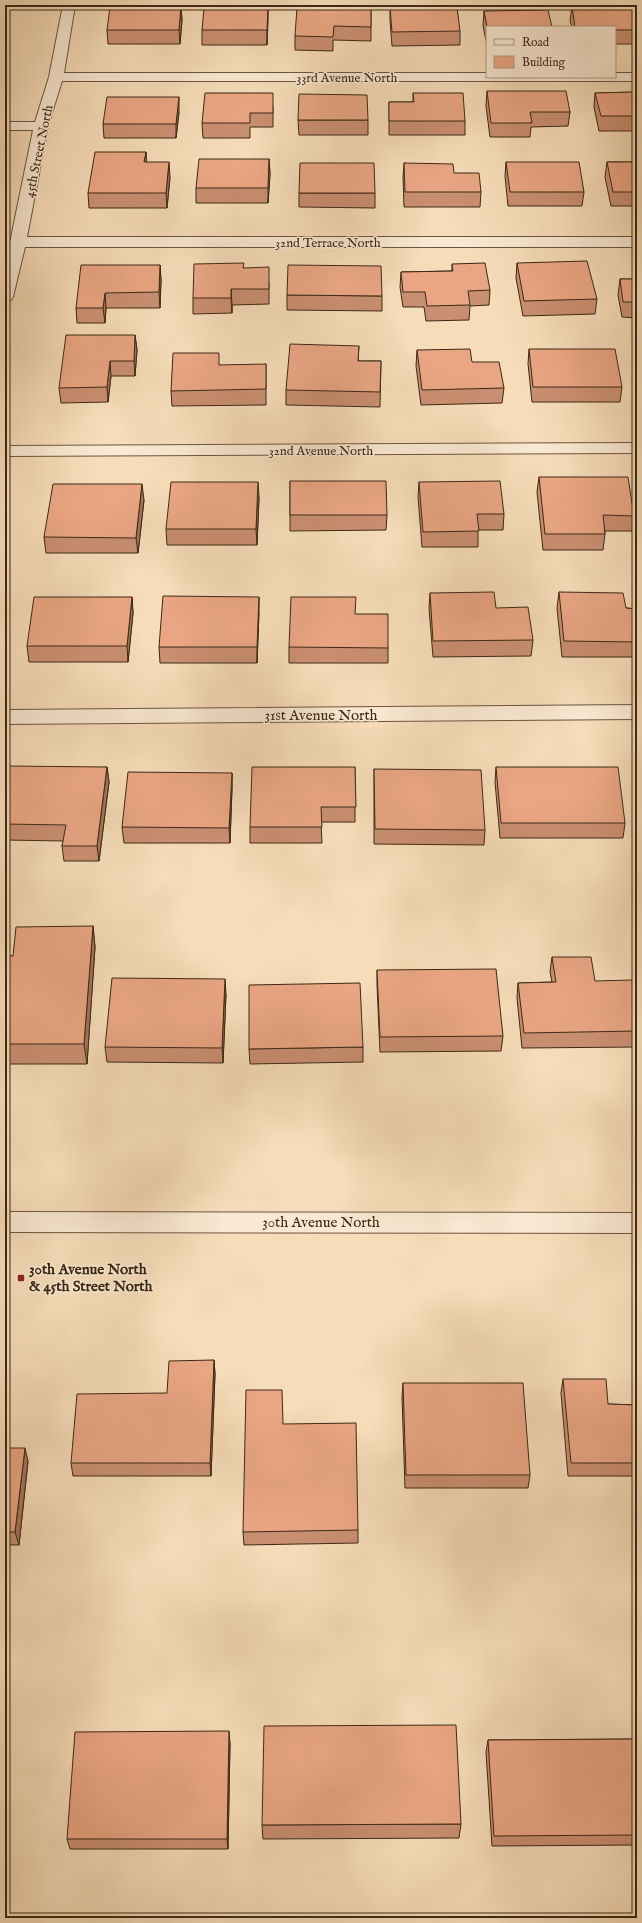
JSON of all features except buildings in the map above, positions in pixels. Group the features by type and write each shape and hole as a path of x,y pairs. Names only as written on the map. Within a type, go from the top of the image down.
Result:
{"street":[{"name":"45th Street North","path":"5,297 20,238 40,126 56,76 69,5"},
{"name":"33rd Avenue North","path":"56,76 486,77"},
{"name":"33rd Avenue North","path":"616,77 637,77"},
{"path":"5,126 40,126"},
{"name":"32nd Terrace North","path":"5,235 20,238 637,242"},
{"name":"32nd Avenue North","path":"5,451 637,448"},
{"name":"31st Avenue North","path":"5,717 637,712"},
{"name":"30th Avenue North","path":"5,1222 637,1223"}],"place":[{"name":"30th Avenue North & 45th Street North","path":"21,1278"}]}
